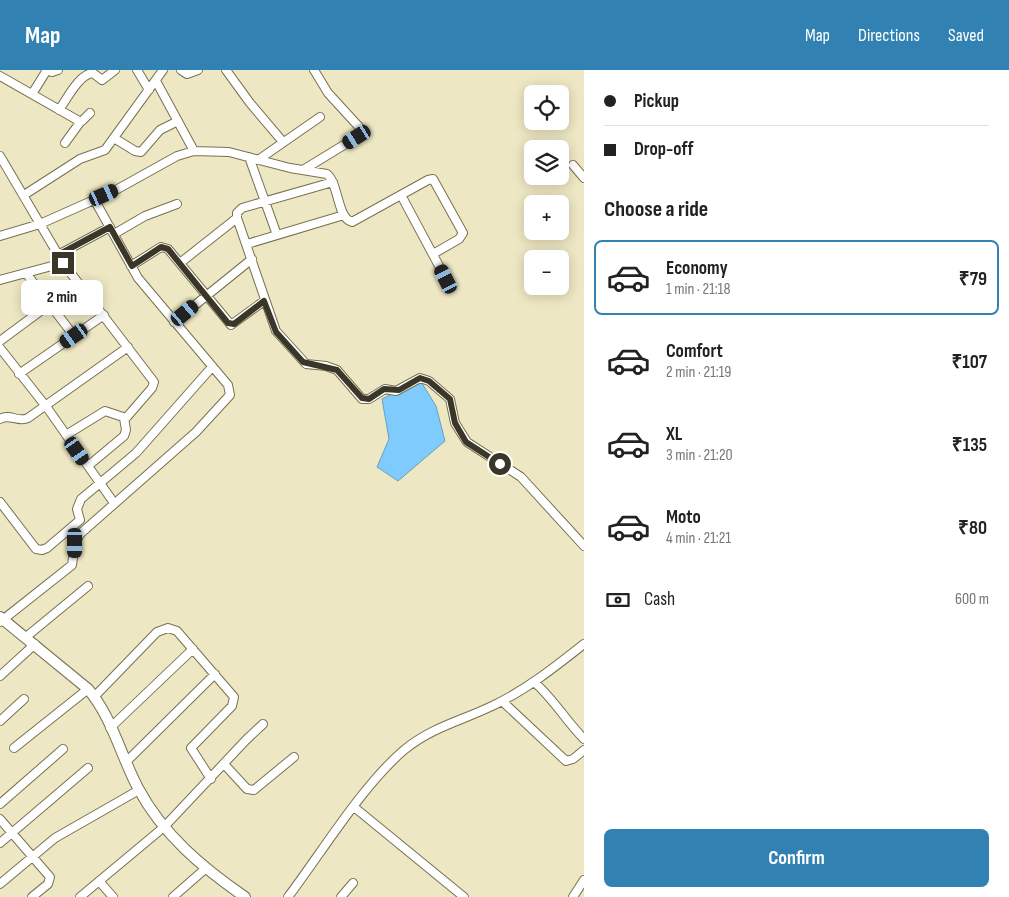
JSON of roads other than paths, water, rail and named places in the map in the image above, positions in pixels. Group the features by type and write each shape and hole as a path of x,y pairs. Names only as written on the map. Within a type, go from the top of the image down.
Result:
{"street":[{"path":"32,94 47,70 52,72 58,70"},
{"path":"59,110 74,88 89,74 93,73 102,80 115,70"},
{"path":"137,70 149,90"},
{"path":"24,195 80,159 105,150 163,70"},
{"path":"182,70 187,74 198,70"},
{"path":"226,70 250,103 283,142"},
{"path":"303,170 357,137 361,130 328,93 314,70"},
{"path":"0,76 81,121"},
{"path":"156,81 194,151"},
{"path":"65,143 81,121 90,113"},
{"path":"258,160 320,117"},
{"path":"114,138 135,152 141,152 160,130 178,121"},
{"path":"0,236 40,224 94,199 177,156 194,151 229,152 327,174 333,182 344,215 348,221 352,222 433,179 463,230 461,237 433,254"},
{"path":"0,156 63,263 153,379 154,385 124,418"},
{"path":"249,157 277,235"},
{"path":"573,165 584,178"},
{"path":"333,182 242,208 237,213 264,301 276,332 303,362 337,370 362,398 369,399 384,389 399,390 420,378 429,381 450,399 455,423 466,442 521,477 584,546"},
{"path":"401,195 446,279"},
{"path":"94,199 150,294 228,385 230,391 227,401 196,432 80,534 75,543 72,565 1,620 35,644 91,693 110,728 139,790 164,827 205,869 241,896"},
{"path":"58,255 112,230 177,204"},
{"path":"247,244 344,215"},
{"path":"180,263 237,218"},
{"path":"132,266 164,247 180,263 231,324 264,301"},
{"path":"174,322 252,259"},
{"path":"0,280 63,263"},
{"path":"26,273 74,336"},
{"path":"0,341 50,304"},
{"path":"19,374 104,315"},
{"path":"0,419 8,416 24,420 128,347"},
{"path":"0,348 45,405 114,504"},
{"path":"0,502 34,546 42,550 78,522 80,517 79,502 136,452 212,367"},
{"path":"66,435 105,411 124,418"},
{"path":"88,466 124,436 126,430 124,418"},
{"path":"26,637 88,586"},
{"path":"14,748 91,693 162,629 168,628 177,631 232,693 234,702 191,748 211,779"},
{"path":"0,676 35,644"},
{"path":"288,897 354,807 404,750 446,724 502,701 549,673 584,644"},
{"path":"110,728 193,649"},
{"path":"126,762 215,674"},
{"path":"534,682 546,693 565,719 584,739"},
{"path":"0,721 24,699"},
{"path":"502,701 566,761 574,760 584,750"},
{"path":"80,897 164,827 264,724"},
{"path":"0,804 63,749"},
{"path":"224,764 247,788 254,790 294,757"},
{"path":"0,843 88,768"},
{"path":"0,884 56,838 139,790"},
{"path":"354,807 464,897"},
{"path":"0,819 50,878 48,884 32,897"},
{"path":"173,897 205,869"},
{"path":"573,897 584,880"},
{"path":"99,881 113,897"},
{"path":"341,897 353,883"}],"water":[{"path":"420,380 436,406 445,441 398,481 377,467 389,439 382,399"}]}
